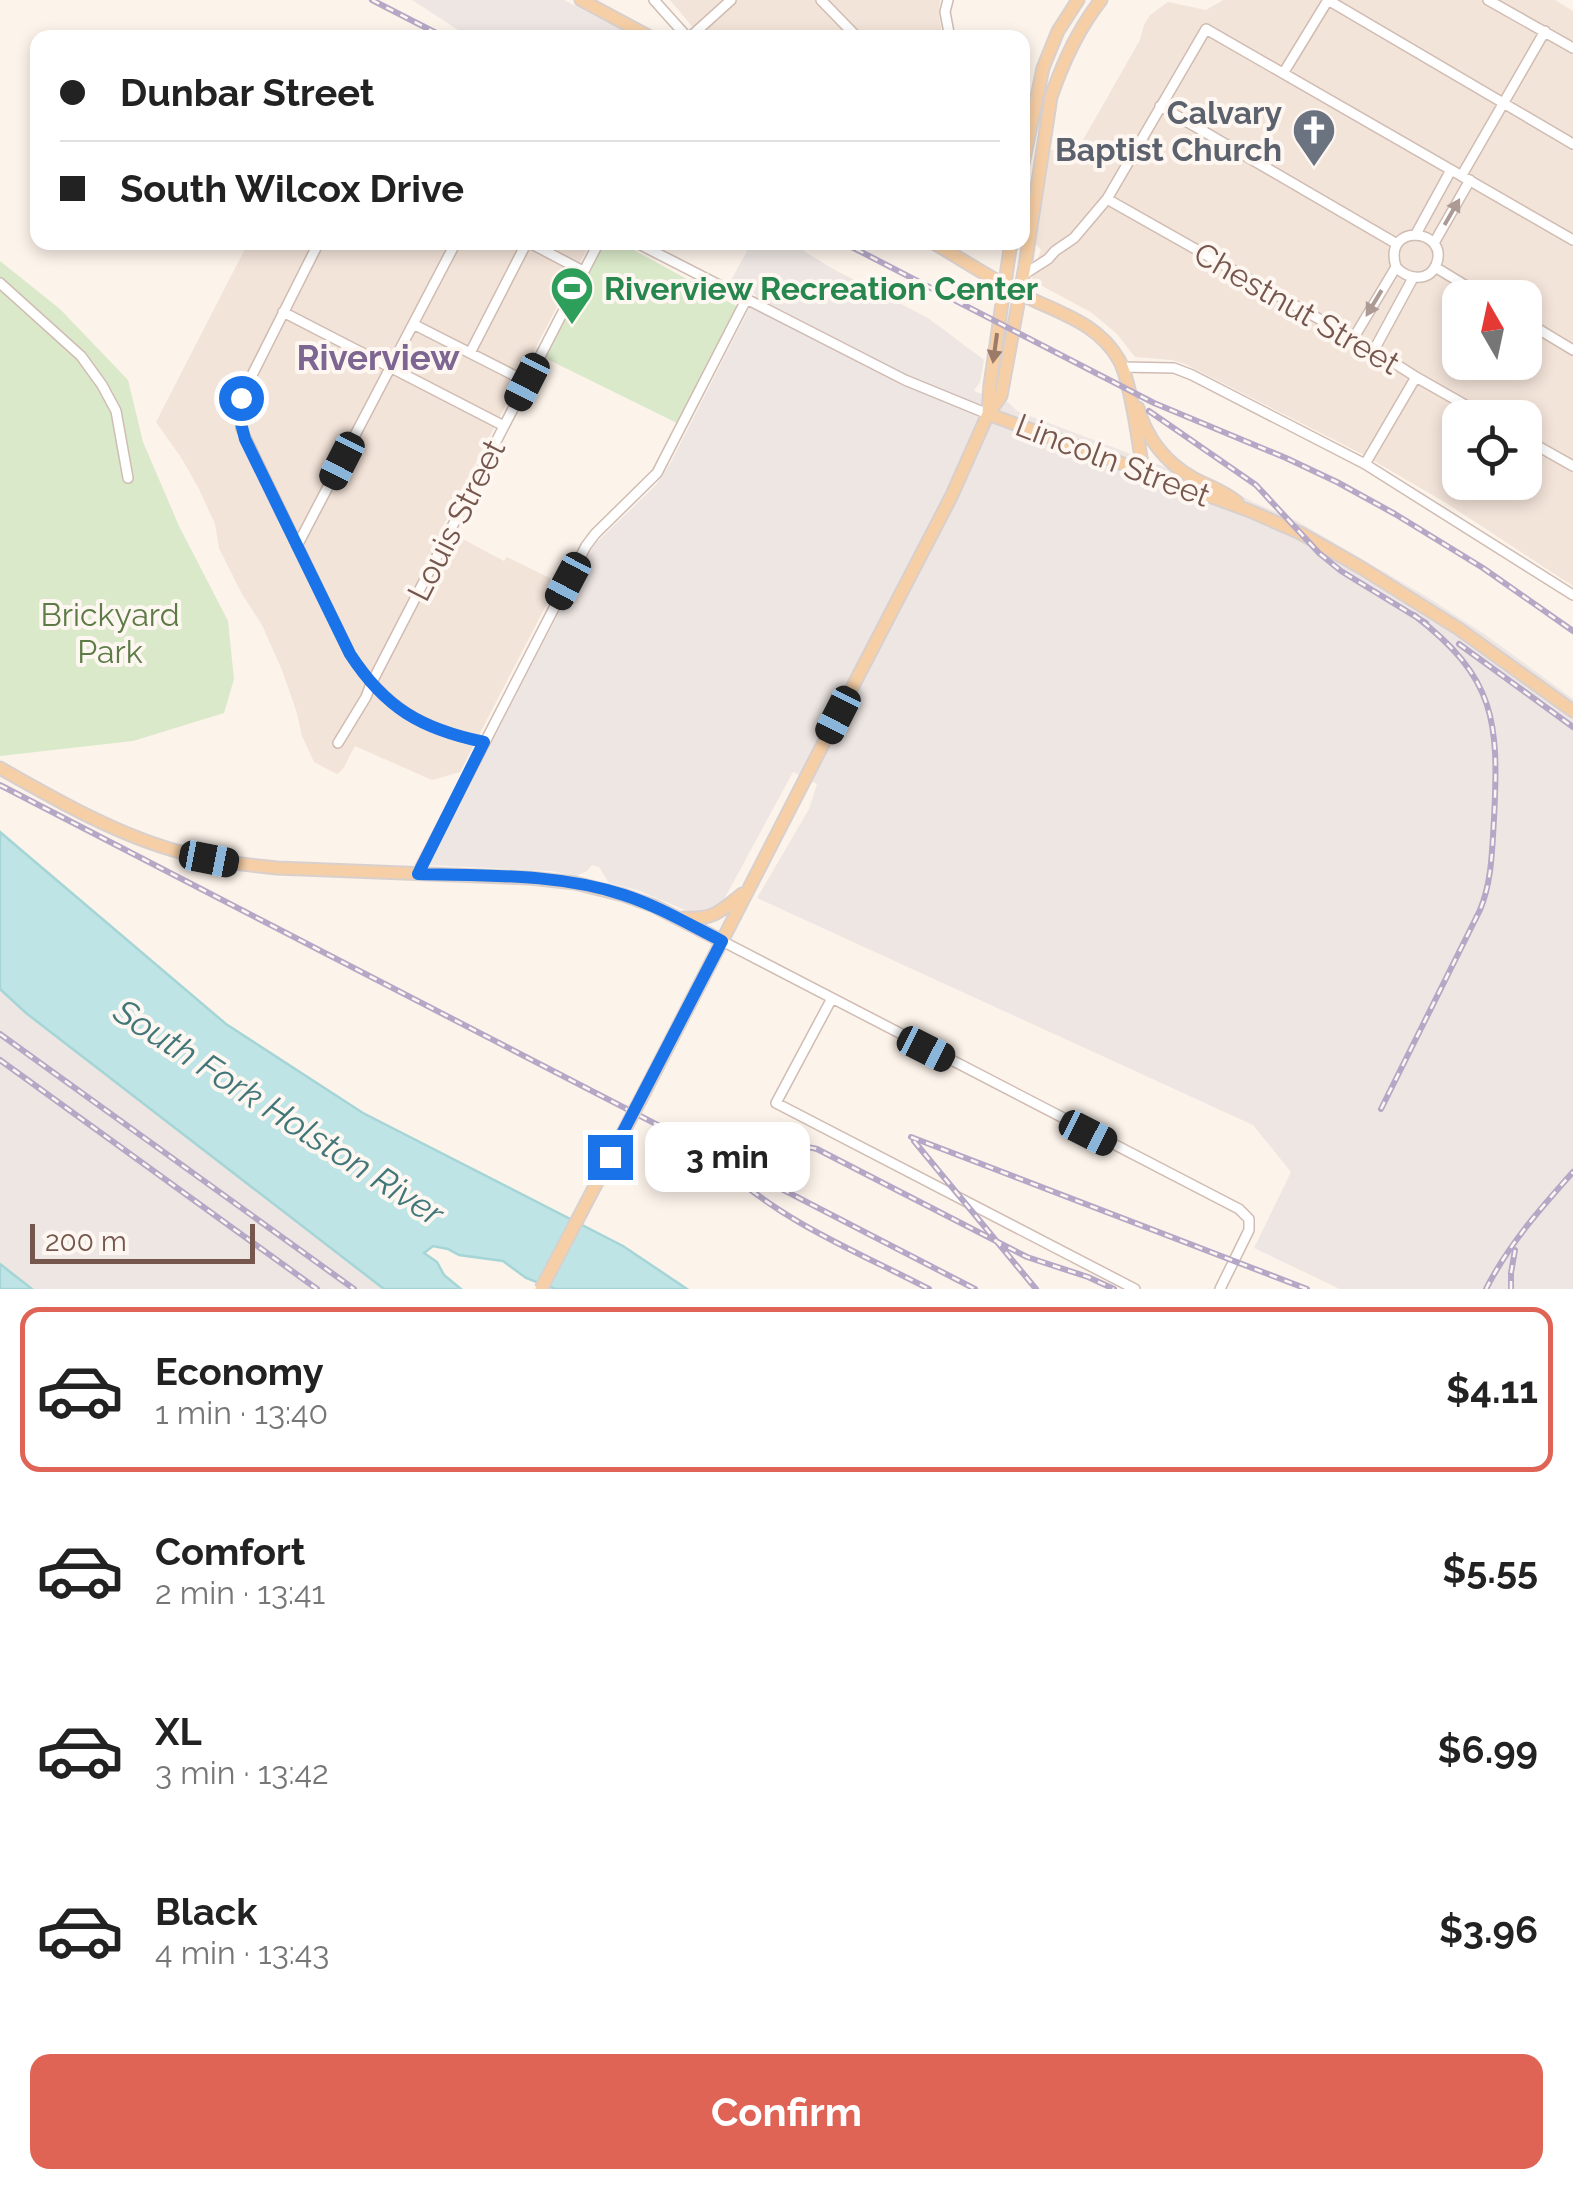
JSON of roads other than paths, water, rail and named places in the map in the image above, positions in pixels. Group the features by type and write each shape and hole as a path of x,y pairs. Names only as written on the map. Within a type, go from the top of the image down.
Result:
{"main road":[{"path":"581,0 637,30"},
{"path":"1030,128 1043,68 1056,36 1078,0"},
{"path":"1030,231 1052,97 1072,47 1101,0"},
{"path":"1056,36 1072,47"},
{"path":"1030,162 1040,166"},
{"path":"946,250 1020,293 1088,326 1106,342 1132,382 1140,414 1155,446 1188,475 1250,511"},
{"path":"988,414 1010,250"},
{"path":"542,1289 1000,396 1027,250"},
{"path":"1122,367 1143,472"},
{"name":"Lincoln Street","path":"988,414 1250,511 1300,534 1398,590 1573,710"},
{"path":"0,768 129,834 184,853 277,868 530,878 592,886 639,900 722,941"},
{"path":"674,917 709,918 749,888"}],"street":[{"path":"654,0 681,30"},
{"path":"697,30 731,0"},
{"path":"821,0 850,30"},
{"path":"948,0 949,30"},
{"path":"1284,72 1328,0 1573,144"},
{"path":"1488,0 1573,48"},
{"path":"1030,246 1038,255 1046,255 1084,228 1107,199 1206,29 1573,240"},
{"path":"1434,244 1503,104 1545,32"},
{"path":"1160,106 1397,244"},
{"path":"1416,234 1451,170"},
{"name":"Chestnut Street","path":"1107,199 1456,400"},
{"path":"1416,234 1429,238 1438,255 1425,276 1412,278 1396,267 1394,256 1402,239 1416,234"},
{"path":"316,250 241,398 240,419 245,439 350,654 371,684 421,722 454,736 484,742"},
{"path":"298,546 452,250"},
{"path":"470,353 524,250"},
{"path":"543,250 584,271"},
{"name":"Louis Street","path":"338,743 366,697 594,250"},
{"name":"Lincoln Street","path":"650,250 905,380 988,414"},
{"path":"1023,275 1055,250"},
{"path":"1352,339 1396,267"},
{"path":"1434,267 1456,280"},
{"path":"1374,350 1412,278"},
{"path":"0,283 81,356 102,385 116,412 128,478"},
{"path":"418,874 586,546 657,473 746,300"},
{"path":"283,312 504,426"},
{"path":"414,324 527,382"},
{"path":"1542,331 1573,350"},
{"path":"1122,367 1174,368 1192,375 1364,464 1573,595"},
{"path":"1364,464 1416,377"},
{"path":"1542,448 1573,466"},
{"path":"722,941 1239,1210 1248,1219 1249,1230 1220,1289"},
{"path":"830,1000 776,1104 1136,1289"}],"water":[{"name":"South Fork Holston River","path":"0,832 226,1024 363,1113 623,1246 687,1289 555,1289 526,1278 503,1261 459,1255 433,1246 424,1253 461,1289 384,1289 0,989"},
{"path":"0,1264 32,1289 0,1289"}],"railway":[{"path":"372,0 430,30"},
{"path":"858,250 1154,403 1337,482 1483,568 1573,631"},
{"path":"1149,411 1256,485 1341,571 1426,623"},
{"path":"1381,1109 1480,910 1493,842 1495,755 1487,704 1462,660 1414,615"},
{"path":"1459,644 1573,727"},
{"path":"0,785 975,1289"},
{"path":"0,1034 354,1289"},
{"path":"0,1060 317,1289"},
{"path":"911,1137 1307,1289"},
{"path":"697,1138 817,1149 1027,1257 1114,1289"},
{"path":"914,1141 1036,1289"},
{"path":"728,1170 797,1221 929,1289"},
{"path":"1486,1289 1515,1242 1573,1172"},
{"path":"1511,1289 1515,1250"}],"place":[{"name":"Calvary Baptist Church","path":"1314,168"},
{"name":"Riverview Recreation Center","path":"572,326"}],"district":[{"name":"Riverview","path":"378,357"}],"park label":[{"name":"Brickyard Park","path":"110,632"}]}
